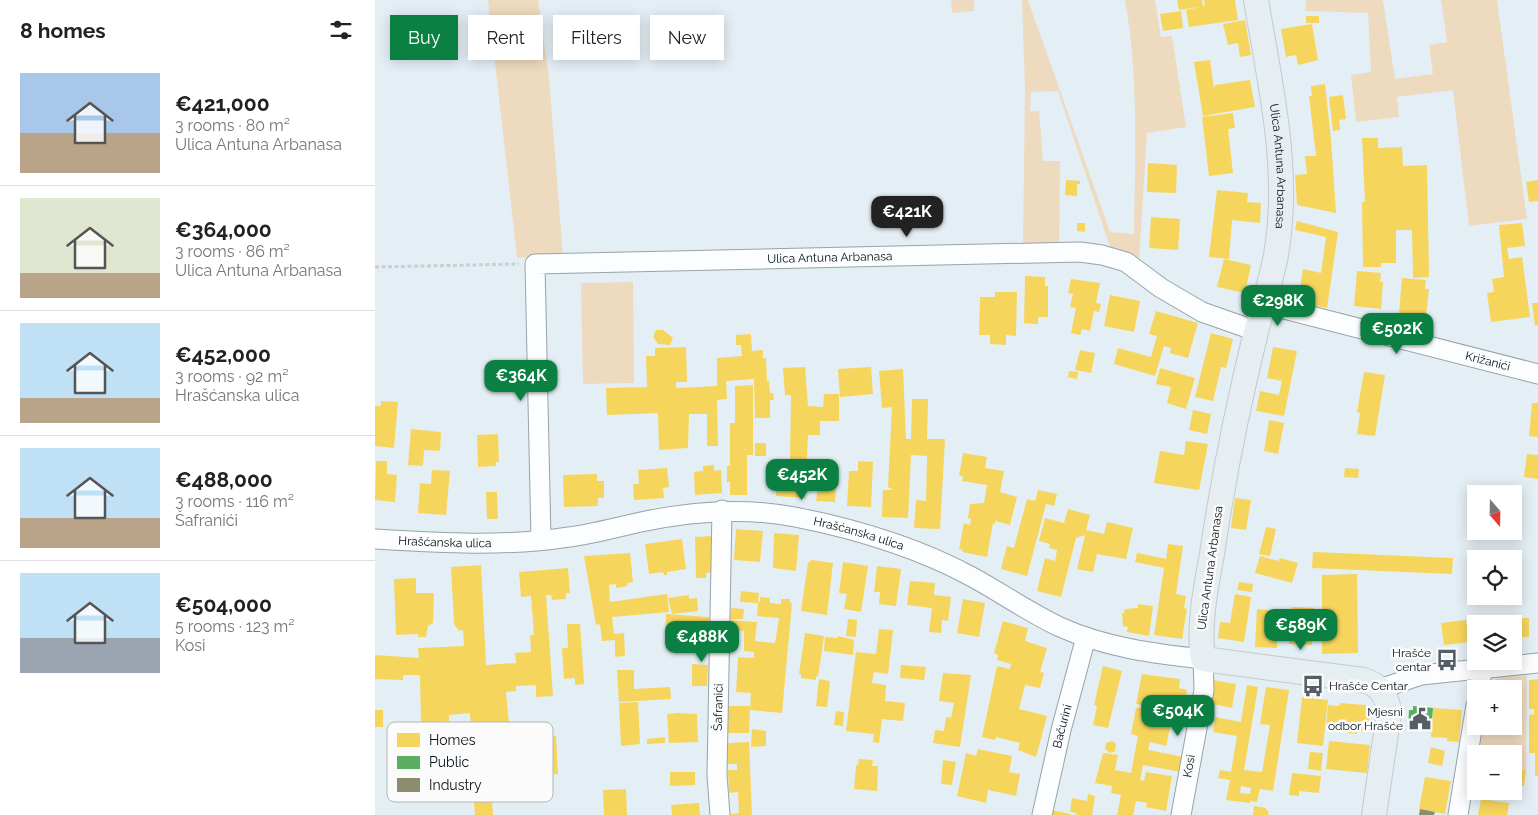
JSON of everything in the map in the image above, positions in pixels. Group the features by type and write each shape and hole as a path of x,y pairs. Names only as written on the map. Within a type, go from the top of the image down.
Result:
{"main road":[{"name":"Ulica Antuna Arbanasa","path":"1203,659 1202,627 1221,491 1280,227 1281,179 1275,110 1256,0"},
{"path":"1203,659 1363,680 1380,689 1387,701 1389,713 1374,815"}],"street":[{"name":"Ulica Antuna Arbanasa","path":"535,264 1079,252 1102,255 1126,262 1161,288 1202,312 1256,331"},
{"path":"535,264 541,540"},
{"name":"Križanići","path":"1264,304 1538,374"},
{"name":"Hrašćanska ulica","path":"375,539 507,545 579,536 641,522 722,510 756,511 801,518 915,551 973,577 1060,627 1086,637 1149,652 1203,659"},
{"name":"Šafranići","path":"720,815 717,775 722,510"},
{"name":"Bačurini","path":"1042,815 1061,730 1086,637"},
{"name":"Kosi","path":"1181,815 1204,690 1203,659"},
{"path":"1522,664 1538,663"},
{"path":"1380,689 1421,676 1467,669"},
{"path":"1458,815 1471,735"}],"path":[{"path":"375,267 535,264"}],"shaded area":[{"path":"488,0 538,0 540,15 490,15"},
{"path":"951,0 974,0 974,11 952,13"},
{"path":"1022,0 1028,0 1110,232 1134,234 1134,87 1125,0 1155,0 1161,37 1172,36 1186,127 1147,133 1139,261 1126,251 1111,250 1058,91 1031,92 1030,111 1039,111 1043,161 1060,161 1059,247 1023,247 1025,90"},
{"path":"1306,0 1383,0 1395,79 1433,74 1429,45 1447,42 1441,0 1497,0 1527,219 1469,226 1453,90 1397,97 1399,117 1356,122 1351,75 1371,72 1368,13 1305,11"},
{"path":"543,35 549,78 563,256 517,258 495,60 543,60"},
{"path":"633,282 634,383 583,384 581,283"},
{"path":"1527,675 1526,770 1522,770 1522,745 1476,745 1478,735 1522,735 1522,680 1496,680 1509,676"}],"building: Homes":[{"path":"1177,0 1202,0 1203,6 1205,6 1204,0 1235,0 1238,20 1189,27 1186,10 1201,7 1179,10"},
{"path":"1181,11 1183,28 1163,31 1160,14"},
{"path":"1306,16 1319,16 1319,23 1306,23"},
{"path":"1245,20 1251,55 1240,57 1238,43 1228,45 1223,24"},
{"path":"1312,24 1318,60 1298,65 1296,55 1286,57 1281,29"},
{"path":"1210,60 1214,89 1215,85 1250,80 1255,107 1203,116 1194,62"},
{"path":"1325,84 1336,213 1297,205 1295,175 1307,174 1305,156 1316,156 1309,96 1312,96 1311,86"},
{"path":"1343,95 1346,119 1339,120 1340,130 1333,131 1329,97"},
{"path":"1233,113 1235,128 1228,129 1233,173 1209,176 1202,117"},
{"path":"1362,138 1378,138 1378,148 1402,147 1403,166 1427,165 1429,277 1413,278 1412,230 1396,230 1396,263 1381,263 1381,267 1363,267 1362,202 1365,202"},
{"path":"1148,163 1177,165 1176,193 1147,192"},
{"path":"1066,180 1080,181 1080,184 1077,184 1077,196 1065,195"},
{"path":"1538,180 1538,201 1529,202 1526,182"},
{"path":"1217,190 1248,193 1247,202 1261,203 1260,223 1232,220 1229,259 1209,257"},
{"path":"1151,217 1180,219 1178,250 1149,248"},
{"path":"1297,221 1338,232 1327,308 1307,304 1308,296 1299,294 1303,269 1321,273 1326,237 1295,230"},
{"path":"1077,223 1085,223 1085,232 1077,231"},
{"path":"1522,223 1525,246 1507,248 1509,259 1522,257 1530,317 1491,322 1487,293 1494,292 1492,279 1504,277 1499,225"},
{"path":"1224,259 1251,265 1245,293 1217,287"},
{"path":"1357,271 1381,273 1380,282 1383,282 1381,309 1354,306"},
{"path":"1025,276 1045,277 1045,286 1048,286 1048,317 1038,317 1038,324 1024,323"},
{"path":"1402,278 1426,280 1425,289 1429,289 1426,316 1399,314"},
{"path":"1071,279 1100,283 1096,303 1101,304 1099,312 1094,311 1090,331 1082,329 1080,335 1071,333 1076,308 1070,307 1073,294 1068,293"},
{"path":"995,292 1017,292 1016,336 1006,335 1006,345 990,344 990,335 979,335 980,297 995,297"},
{"path":"1110,295 1140,301 1134,332 1104,326"},
{"path":"1532,303 1538,303 1538,325 1535,326"},
{"path":"1156,311 1198,323 1188,358 1170,353 1171,348 1164,346 1155,376 1114,364 1118,348 1151,357 1157,336 1149,334"},
{"path":"656,330 663,330 673,338 670,345 658,344 653,337"},
{"path":"1211,333 1233,339 1226,368 1221,367 1213,401 1195,397"},
{"path":"751,334 752,351 763,350 763,358 766,358 767,381 769,381 770,393 773,393 774,400 770,400 770,418 755,418 754,379 726,381 727,399 717,400 718,446 707,446 707,414 689,414 688,448 659,450 658,413 607,415 606,388 647,387 646,356 655,356 655,348 686,347 687,382 676,382 676,388 717,386 717,358 742,356 741,345 736,345 736,335"},
{"path":"1273,347 1297,351 1284,416 1256,411 1260,391 1279,395 1282,381 1267,378"},
{"path":"1080,350 1095,353 1091,373 1075,370"},
{"path":"805,367 808,406 823,407 824,394 839,394 839,421 820,421 820,435 808,435 805,498 776,496 778,459 790,460 791,395 785,395 783,368"},
{"path":"871,367 873,394 840,397 838,369"},
{"path":"1160,368 1195,378 1186,409 1167,403 1171,387 1156,384"},
{"path":"903,369 906,439 911,439 912,399 928,399 927,439 945,439 940,529 914,528 916,500 926,501 927,456 911,455 908,518 882,517 883,490 893,490 888,487 892,407 882,408 879,371"},
{"path":"1069,371 1078,372 1077,379 1068,377"},
{"path":"1364,372 1385,375 1375,436 1357,434 1360,413 1357,412"},
{"path":"753,385 753,455 747,455 747,495 730,495 730,482 727,482 727,466 730,466 730,423 735,423 735,386"},
{"path":"381,401 398,402 394,448 375,446 375,406 381,406"},
{"path":"1532,403 1538,403 1538,437 1529,436"},
{"path":"1193,410 1211,414 1207,434 1189,430"},
{"path":"1269,420 1284,423 1278,454 1264,451"},
{"path":"411,429 441,432 440,451 424,450 423,466 408,465"},
{"path":"498,434 499,462 496,462 496,466 478,467 477,435"},
{"path":"1186,441 1208,444 1199,490 1154,483 1160,451 1184,455"},
{"path":"755,443 766,443 766,456 755,456"},
{"path":"963,453 987,457 985,468 1004,471 1000,492 1017,497 1010,525 995,521 995,524 993,523 987,557 962,552 963,550 959,549 964,523 970,525 971,519 968,518 970,504 984,503 987,485 962,481 963,476 959,476"},
{"path":"1527,454 1538,455 1538,479 1524,477"},
{"path":"376,461 387,461 387,474 397,475 395,502 375,500"},
{"path":"858,461 873,462 871,507 847,506 849,471 858,471"},
{"path":"714,465 714,471 721,470 722,493 695,495 694,472 703,471 703,466"},
{"path":"667,468 669,487 663,488 664,498 634,500 633,484 639,484 638,470"},
{"path":"1345,468 1359,469 1358,478 1344,477"},
{"path":"432,470 450,471 446,515 418,513 420,483 431,484"},
{"path":"820,472 837,473 835,502 816,501"},
{"path":"597,474 597,481 604,481 604,498 598,498 598,506 564,507 563,475"},
{"path":"1038,490 1057,494 1054,506 1046,504 1027,576 1001,569 1007,546 1014,548 1027,499 1035,501"},
{"path":"486,492 497,492 498,519 487,519"},
{"path":"1235,498 1251,500 1246,530 1231,528"},
{"path":"1068,509 1090,515 1086,530 1104,534 1107,522 1133,528 1126,559 1097,554 1093,572 1077,569 1085,535 1076,538 1061,597 1037,591 1045,558 1055,561 1057,550 1049,548 1050,544 1039,541 1045,518 1064,523"},
{"path":"1266,527 1276,529 1270,556 1259,554"},
{"path":"736,529 763,531 760,562 734,560"},
{"path":"774,533 799,535 796,571 773,568"},
{"path":"712,536 712,550 714,550 712,572 706,573 706,578 696,578 695,537"},
{"path":"682,539 686,569 667,572 667,575 664,575 663,572 649,574 645,544"},
{"path":"1168,544 1183,546 1176,594 1186,596 1184,608 1187,609 1182,639 1154,635 1164,568 1135,562 1137,553 1166,559"},
{"path":"1313,552 1453,558 1452,574 1312,568"},
{"path":"630,553 633,582 627,583 628,586 616,588 616,584 609,585 610,602 667,594 669,612 612,617 614,634 624,633 625,656 615,657 615,640 602,641 600,624 596,625 584,556"},
{"path":"1260,556 1279,561 1280,558 1298,563 1292,583 1255,573"},
{"path":"812,560 833,563 827,615 801,611 808,563"},
{"path":"843,562 868,566 861,612 844,609 847,594 839,593"},
{"path":"481,565 486,665 514,663 516,665 515,653 531,652 530,635 534,635 531,596 521,597 519,572 568,568 570,593 566,593 566,599 552,600 551,595 546,595 553,696 536,697 536,685 516,686 516,691 506,692 509,722 471,722 470,713 449,715 449,721 421,722 420,675 403,675 403,680 375,679 375,655 419,658 418,648 464,646 463,630 459,631 454,624 451,567"},
{"path":"877,566 901,569 896,606 879,604 880,592 874,592"},
{"path":"1357,574 1358,653 1322,654 1322,575"},
{"path":"416,578 416,593 434,593 433,623 428,626 426,637 418,637 418,634 396,635 394,579"},
{"path":"910,581 935,583 934,595 951,597 948,621 942,620 941,633 929,632 932,608 907,605"},
{"path":"1239,582 1253,584 1252,592 1237,590"},
{"path":"741,591 759,593 758,602 760,602 760,597 770,598 770,603 781,604 781,599 790,599 790,603 792,603 782,713 750,710 751,693 736,692 738,657 754,658 754,652 744,651 744,631 728,630 729,620 757,622 755,641 775,643 779,618 757,616 758,603 740,602"},
{"path":"1235,594 1251,597 1244,642 1218,638 1220,622 1230,623"},
{"path":"689,595 689,599 697,598 698,611 672,614 668,598"},
{"path":"963,599 985,603 979,637 957,633"},
{"path":"1138,604 1153,606 1149,636 1127,632 1128,627 1123,626 1122,613 1124,613 1125,609 1138,608"},
{"path":"1292,607 1314,608 1312,645 1289,644"},
{"path":"731,608 744,609 743,619 730,619"},
{"path":"1257,609 1280,611 1277,648 1255,647"},
{"path":"666,614 709,617 708,644 681,643 681,637 665,636"},
{"path":"1522,618 1529,618 1529,637 1522,637"},
{"path":"848,619 857,620 856,637 846,636"},
{"path":"1466,620 1467,642 1444,645 1441,623"},
{"path":"1003,621 1028,628 1025,641 1047,648 1040,672 1044,673 1040,688 1025,685 1019,709 1047,716 1036,757 1018,750 1020,743 996,737 995,740 982,737 997,666 1010,669 1011,664 997,660 998,655 994,653"},
{"path":"567,624 580,624 584,684 575,685 575,678 564,679 562,648 568,648"},
{"path":"879,629 893,630 888,674 874,672 872,683 886,685 885,701 905,703 903,721 882,719 879,743 873,742 874,734 846,731 856,652 876,654"},
{"path":"805,633 824,636 816,680 801,678 801,674 799,674"},
{"path":"838,636 854,640 853,655 824,651 825,637 838,638"},
{"path":"692,664 708,665 707,686 692,686"},
{"path":"901,665 926,667 924,680 900,678"},
{"path":"1103,666 1122,671 1108,728 1093,725 1097,706 1094,705"},
{"path":"617,670 634,670 634,689 670,687 671,699 619,702"},
{"path":"943,673 971,675 960,747 933,743 935,730 944,731 946,717 951,718 954,703 939,701"},
{"path":"1142,674 1180,679 1179,688 1187,690 1183,712 1168,711 1165,723 1171,724 1166,746 1150,742 1148,750 1184,757 1181,772 1143,765 1140,780 1144,781 1146,772 1172,776 1166,811 1146,807 1147,803 1136,801 1133,815 1117,815 1121,795 1111,793 1112,786 1095,783 1103,753 1118,755 1115,770 1131,773 1138,736 1131,734 1136,708 1141,708 1141,705 1136,704"},
{"path":"819,679 830,681 827,707 816,706"},
{"path":"1538,679 1538,776 1535,776 1535,753 1529,753 1529,715 1534,714 1534,709 1529,709 1529,680"},
{"path":"1212,680 1236,684 1232,708 1208,703"},
{"path":"1247,685 1258,687 1244,770 1262,772 1270,725 1260,724 1266,687 1289,690 1273,791 1260,789 1257,802 1226,800 1230,780 1218,778 1220,770 1231,772 1237,736 1213,732 1215,717 1241,722","holes":["1241,786 1251,788 1250,794 1240,793"]},
{"path":"1302,697 1328,700 1323,746 1297,743"},
{"path":"638,702 640,744 621,746 619,703"},
{"path":"1340,703 1365,705 1370,711 1368,731 1358,731 1357,734 1348,733 1348,730 1326,728 1328,705 1339,706"},
{"path":"725,706 750,706 749,733 725,733"},
{"path":"1433,708 1462,710 1459,742 1447,741 1447,738 1431,737"},
{"path":"375,710 383,710 383,727 375,727"},
{"path":"836,711 844,712 843,726 834,725"},
{"path":"667,714 697,714 698,742 669,743"},
{"path":"752,729 766,731 766,746 751,747"},
{"path":"553,736 556,736 558,774 553,774"},
{"path":"665,737 665,743 647,744 647,739"},
{"path":"1112,741 1116,744 1115,751 1110,753 1105,749 1106,743"},
{"path":"1329,741 1370,745 1367,773 1326,769"},
{"path":"749,742 752,815 726,815 739,813 738,792 729,793 728,770 737,770 737,764 728,764 727,743"},
{"path":"1431,747 1445,751 1442,766 1428,763"},
{"path":"978,749 1012,756 1009,772 1020,774 1016,796 988,790 986,803 957,796 966,753 976,756"},
{"path":"1310,752 1323,753 1321,771 1308,769"},
{"path":"859,759 873,760 872,766 878,766 877,791 854,789 856,765 858,765"},
{"path":"943,760 956,762 952,785 941,784"},
{"path":"1522,770 1526,770 1524,786 1522,786"},
{"path":"670,772 695,772 695,785 670,786"},
{"path":"1292,773 1321,776 1319,793 1299,791 1299,796 1289,795"},
{"path":"1425,777 1451,781 1445,814 1419,809"},
{"path":"626,789 627,815 604,815 603,790"},
{"path":"1088,794 1095,796 1092,815 1076,815 1077,813 1070,812 1072,798 1087,801"},
{"path":"1481,800 1509,803 1507,815 1478,815"},
{"path":"474,802 492,802 493,815 475,815"},
{"path":"699,803 700,815 672,815 671,805"},
{"path":"1254,806 1266,808 1269,811 1268,815 1253,815"},
{"path":"1051,810 1071,814 1050,815"}],"building: Public":[{"name":"Mjesni odbor Hrašće","path":"1413,706 1433,708 1431,730 1408,728 1409,710 1413,710"}],"building: Industry":[{"path":"1420,809 1435,812 1434,815 1419,815"}],"place":[{"name":"Hrašće centar","path":"1447,660"},
{"name":"Hrašće Centar","path":"1313,686"},
{"name":"Mjesni odbor Hrašće","path":"1420,719"}]}
